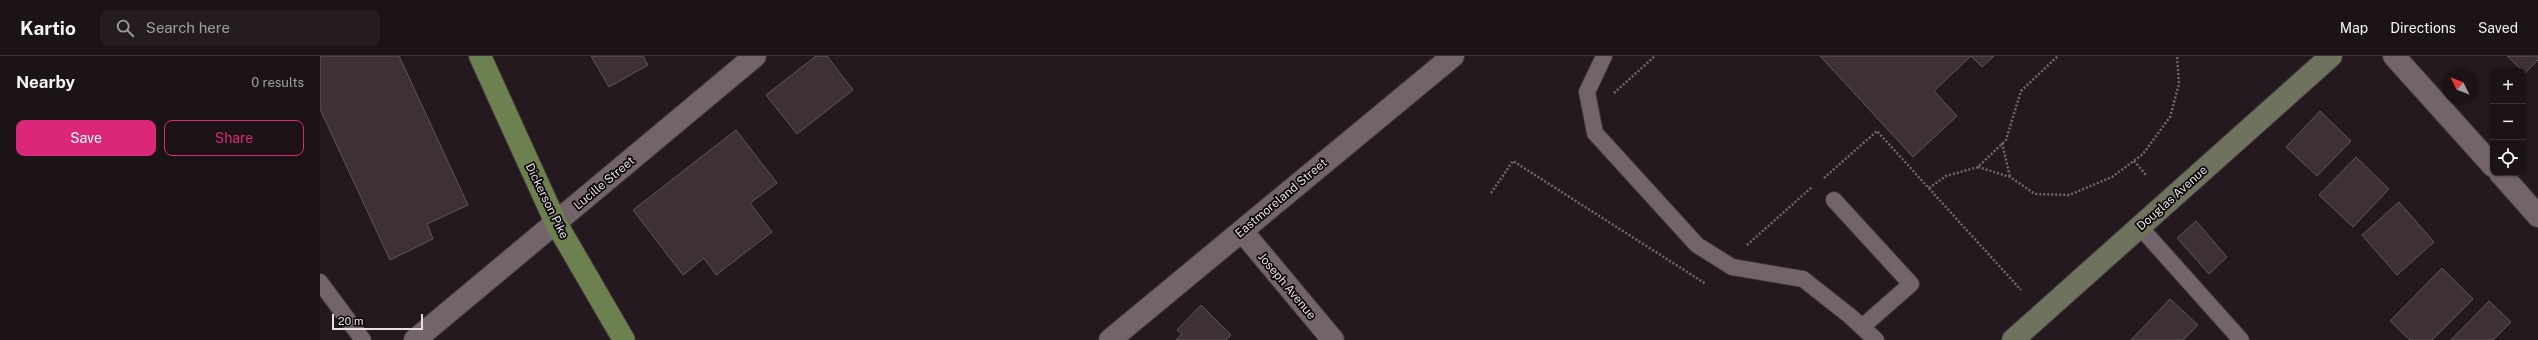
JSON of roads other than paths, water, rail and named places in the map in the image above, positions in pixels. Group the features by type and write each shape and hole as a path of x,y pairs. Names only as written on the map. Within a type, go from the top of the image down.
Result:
{"main road":[{"name":"Dickerson Pike","path":"480,56 556,223 624,340"},
{"name":"Douglas Avenue","path":"2013,340 2331,56"}],"street":[{"name":"Lucille Street","path":"416,340 755,56"},
{"name":"Eastmoreland Street","path":"1110,340 1453,56"},
{"path":"2394,56 2490,163"},
{"path":"2503,176 2538,216"},
{"name":"Joseph Avenue","path":"1242,231 1333,340"}],"lane":[{"path":"1604,56 1587,92 1595,133 1697,245 1732,267 1803,279 1876,340"},
{"path":"1834,200 1911,284 1862,327"},
{"path":"2140,227 2241,340"},
{"path":"320,282 363,340"}]}
